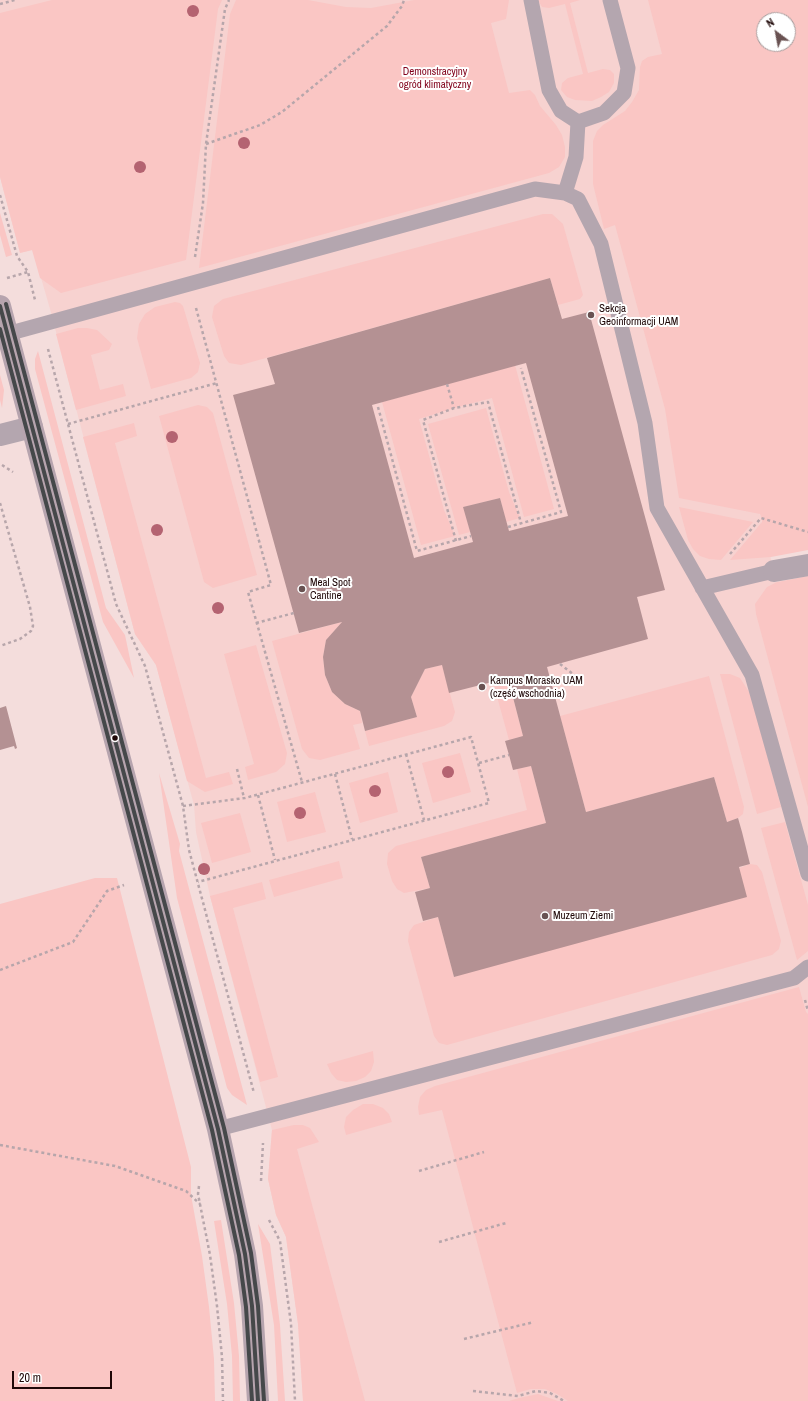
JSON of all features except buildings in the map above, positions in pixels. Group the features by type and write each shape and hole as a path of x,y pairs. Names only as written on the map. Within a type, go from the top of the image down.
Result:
{"street":[{"path":"0,306 218,1130 245,1254 253,1313 258,1401"},
{"path":"0,435 32,426"},
{"path":"774,571 808,565"}],"lane":[{"path":"531,0 548,90 561,111 578,122"},
{"path":"578,122 604,113 624,93 628,68 610,0"},
{"path":"565,192 576,157 578,122"},
{"path":"7,334 188,283 535,189 565,192 578,199 601,244 645,423 657,508 752,675 808,874"},
{"path":"702,588 774,571"},
{"path":"218,1130 261,1120 321,1101 794,978 808,967"}],"path":[{"path":"0,4 15,0"},
{"path":"197,250 203,203 206,144 225,9 229,0"},
{"path":"206,144 260,125 282,112 388,26 402,6 404,0"},
{"path":"0,195 17,256 28,272 116,604 146,666 183,806 189,850 264,1133 261,1186"},
{"path":"0,280 28,272"},
{"path":"188,283 217,383 271,585 248,592 302,782"},
{"path":"508,527 561,512 521,368"},
{"path":"68,424 217,383"},
{"path":"447,384 454,408"},
{"path":"456,541 423,420 454,408 488,402 521,523"},
{"path":"378,407 417,551 471,536"},
{"path":"0,503 30,607 33,626 31,631 20,639 0,646"},
{"path":"761,518 808,532"},
{"path":"256,623 294,613"},
{"path":"560,664 582,681"},
{"path":"183,806 258,795 471,737 488,802 198,882"},
{"path":"406,754 424,820"},
{"path":"478,764 509,755"},
{"path":"237,769 245,798"},
{"path":"334,774 352,839"},
{"path":"258,795 275,860"},
{"path":"0,970 73,942 107,891 127,884"},
{"path":"806,1005 808,1011"},
{"path":"0,1145 115,1166 186,1191 200,1204 210,1255 217,1306 222,1357 223,1401"},
{"path":"420,1171 484,1152"},
{"path":"267,1213 280,1242 291,1324 295,1401"},
{"path":"439,1242 506,1223"},
{"path":"464,1338 534,1322"},
{"path":"473,1391 518,1396 536,1391 550,1392 564,1401"}],"shaded area":[{"name":"Kampus Morasko UAM (część wschodnia)","path":"0,0 674,0 754,491 808,709 808,1401 303,1401 298,1324 286,1237 276,1215 268,1179 272,1130 210,896 196,832 194,805 156,665 135,634 50,309 33,250 20,253 0,177"}],"green space":[{"path":"52,0 222,0 218,9 186,260 61,293 40,278 32,250 20,253 0,177 0,13"},
{"name":"Demonstracyjny ogród klimatyczny","path":"236,0 308,0 346,7 371,8 414,0 509,0 506,19 491,23 509,93 530,90 535,95 540,106 556,125 562,135 565,147 565,157 559,167 549,173 199,268 230,14"},
{"path":"538,0 580,0 570,3 588,73 603,69 610,70 614,74 614,83 609,92 592,101 575,100 567,97 561,90 562,83 568,78 583,74 565,4 549,8 542,7"},
{"path":"648,0 808,0 808,550 771,557 730,560 762,522 760,514 679,498 665,409 615,225 604,229 593,184 593,141 597,131 603,125 625,111 632,102 639,90 640,67 642,61 648,57 662,54"},
{"path":"0,213 12,255 6,257 0,235"},
{"path":"543,214 552,214 563,224 583,295 580,299 558,305 550,278 241,365 229,363 224,356 212,317 214,306 223,299"},
{"path":"175,302 180,303 183,306 200,363 198,372 191,378 151,389 137,338 139,324 145,314 155,307"},
{"path":"78,328 97,330 112,344 109,350 91,355 100,390 123,384 126,396 76,410 56,334"},
{"path":"38,351 106,608 125,635 134,678 103,622 35,369 35,359"},
{"path":"515,365 554,509 524,517 492,398 454,408 419,419 444,510 455,536 421,545 382,402"},
{"path":"0,375 4,390 2,408 0,400"},
{"path":"198,405 207,407 213,413 257,575 213,588 204,582 159,416"},
{"path":"486,408 509,492 520,518 506,522 500,498 464,507 470,532 459,535 428,424"},
{"path":"134,423 137,436 115,443 206,778 229,772 233,784 205,792 187,781 156,665 135,634 83,437"},
{"path":"679,507 753,522 721,560 709,559 700,556 693,549 688,540"},
{"path":"808,576 808,807 756,614 755,604 767,587 777,582"},
{"path":"342,622 326,640 323,657 325,675 332,692 345,704 360,711 362,723 353,725 360,749 320,760 309,758 302,749 272,641"},
{"path":"256,645 287,753 285,764 276,772 248,780 245,767 254,764 224,654"},
{"path":"442,665 455,712 452,721 444,726 369,746 365,731 417,717 411,697 425,669"},
{"path":"720,674 730,674 740,678 751,695 781,807 757,814"},
{"path":"709,676 744,807 743,814 738,818 727,822 714,777 586,812 560,716"},
{"path":"508,678 523,736 509,740 493,682"},
{"path":"460,753 471,792 433,803 422,763"},
{"path":"531,766 546,823 421,857 430,888 404,893 397,889 392,881 387,864 388,853 396,846 527,810 517,769"},
{"path":"388,772 398,812 360,823 349,783"},
{"path":"159,773 180,844 179,851 247,1105 232,1095 227,1088 177,898"},
{"path":"315,792 326,832 287,842 277,802"},
{"path":"240,813 251,852 212,863 201,823"},
{"path":"785,822 808,905 808,951 797,960 761,828"},
{"path":"339,861 343,878 274,897 269,880"},
{"path":"750,864 757,865 762,872 781,941 779,949 772,955 447,1045 439,1043 434,1036 408,941 409,932 414,925 438,917 454,977"},
{"path":"95,878 117,878 191,1167 191,1195 209,1307 214,1359 215,1401 0,1401 0,904"},
{"path":"262,882 266,899 233,908 278,1077 260,1082 210,896"},
{"path":"799,987 806,1012 808,1014 808,1401 568,1401 545,1389 531,1389 517,1393 442,1110 419,1115 418,1107 420,1097 426,1090 435,1086"},
{"path":"373,1051 374,1062 371,1071 365,1077 356,1081 346,1082 337,1080 331,1073 327,1064"},
{"path":"363,1104 373,1104 383,1108 389,1114 392,1122 346,1135 344,1127 346,1117 353,1110"},
{"path":"294,1125 303,1125 310,1128 319,1142 297,1149 365,1401 303,1401 298,1324 286,1237 276,1215 268,1179 272,1130"},
{"path":"221,1220 234,1303 239,1356 240,1401 233,1401 232,1356 227,1304 214,1221"},
{"path":"258,1224 270,1244 280,1325 285,1401 278,1401 274,1325"},
{"path":"538,1394 558,1401 509,1401 519,1398"}],"transit line":[{"path":"6,304 224,1128 251,1253 258,1306 264,1401"},
{"path":"0,306 218,1129 245,1254 252,1306 258,1401"},
{"path":"0,329 212,1130 239,1255 246,1307 252,1401"}],"place":[{"name":"Sekcja Geoinformacji UAM","path":"591,315"},
{"name":"Meal Spot Cantine","path":"302,589"},
{"name":"Kampus Morasko UAM (część wschodnia)","path":"482,687"},
{"name":"Muzeum Ziemi","path":"545,916"}]}
